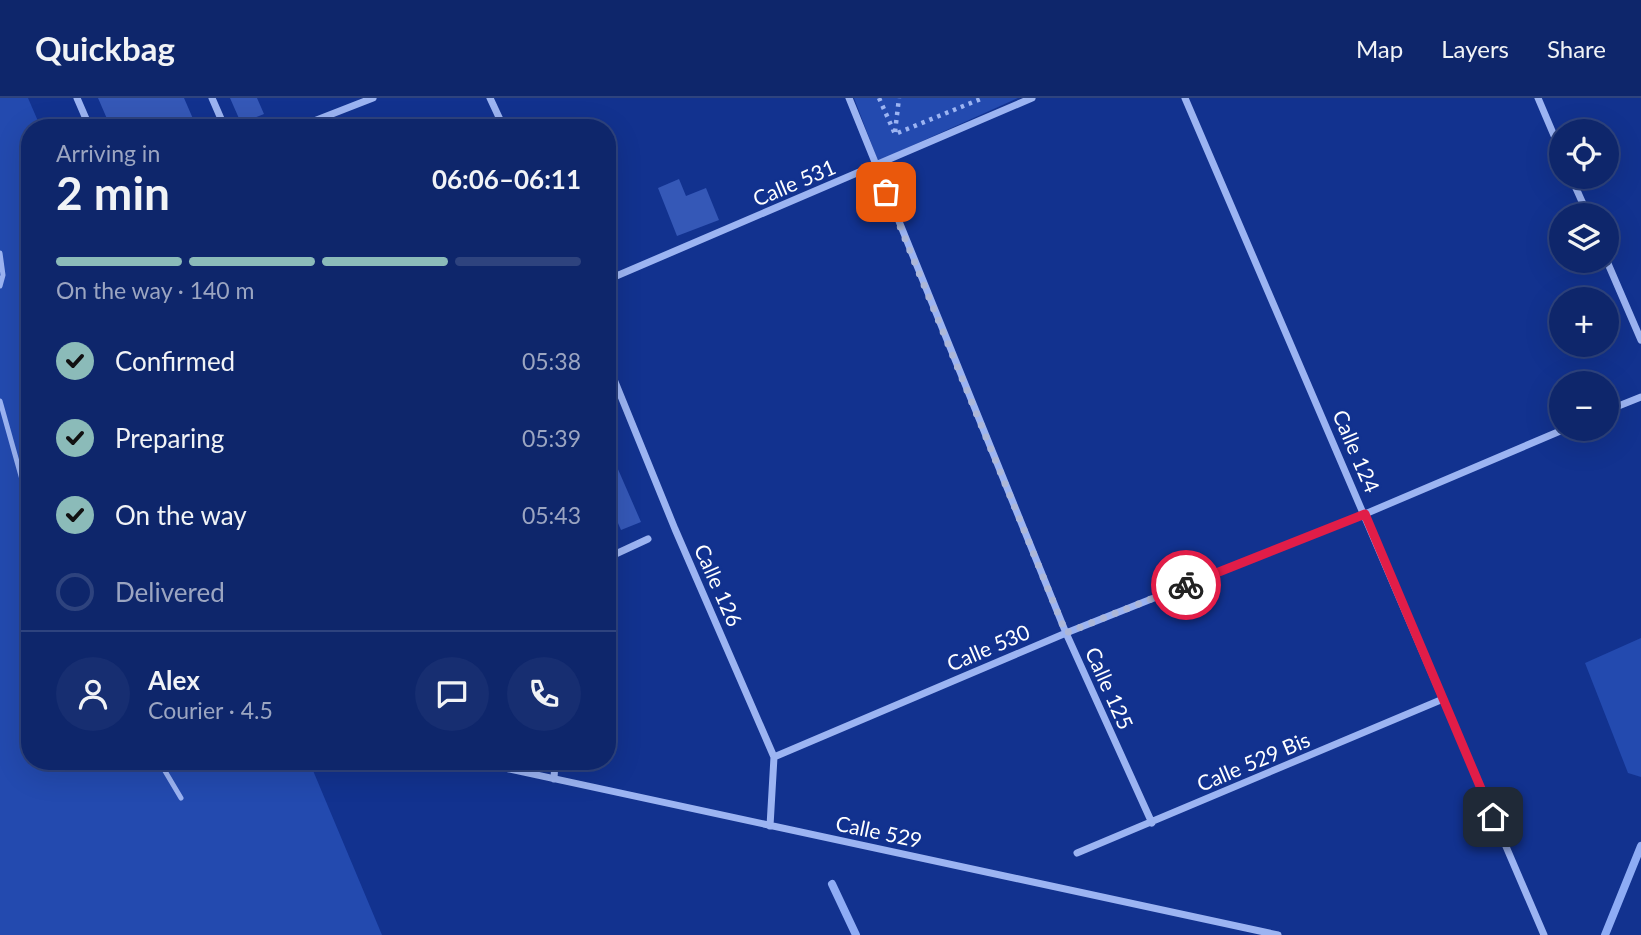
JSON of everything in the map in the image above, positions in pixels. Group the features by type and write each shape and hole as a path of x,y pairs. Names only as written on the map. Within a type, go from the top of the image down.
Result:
{"street":[{"path":"77,98 86,119"},
{"path":"212,98 221,119"},
{"path":"344,98 348,108"},
{"path":"319,119 373,98"},
{"path":"490,98 500,119"},
{"name":"Calle 125","path":"849,98 1066,633 1152,823"},
{"name":"Calle 531","path":"616,277 1032,98"},
{"name":"Calle 124","path":"1185,98 1544,935"},
{"path":"1538,98 1549,124"},
{"path":"1612,273 1641,340"},
{"name":"Calle 126","path":"616,384 675,529 774,757 769,826"},
{"path":"1619,406 1641,397"},
{"name":"Calle 530","path":"774,757 1066,633 1365,514 1549,436"},
{"path":"616,554 648,539"},
{"name":"Calle 529 Bis","path":"1077,853 1443,699"},
{"name":"Calle 529","path":"513,770 1278,935"},
{"path":"554,770 554,779"}],"lane":[{"path":"0,253 3,275 0,286"},
{"path":"0,401 21,476"},
{"path":"164,770 181,798"}],"path":[{"path":"879,98 895,135"},
{"path":"875,166 895,135 899,98"},
{"path":"895,135 983,98"}],"shaded area":[{"path":"0,98 28,98 37,119 21,119 21,770 313,770 382,935 0,935"},
{"path":"854,98 1018,98 878,161"},
{"path":"1641,638 1641,777 1628,773 1585,663"}],"building":[{"path":"98,98 184,98 193,119 107,119"},
{"path":"230,98 257,98 264,114 251,119 239,119"},
{"path":"679,179 686,196 706,188 719,220 677,236 658,188"},
{"path":"616,465 641,522 621,530 616,519"}],"waterway":[{"path":"1605,935 1641,846"},
{"path":"832,884 856,935"}],"way so far":[{"path":"886,192 1066,633 1186,585"}],"route":[{"path":"1186,585 1365,514 1493,817"}]}
